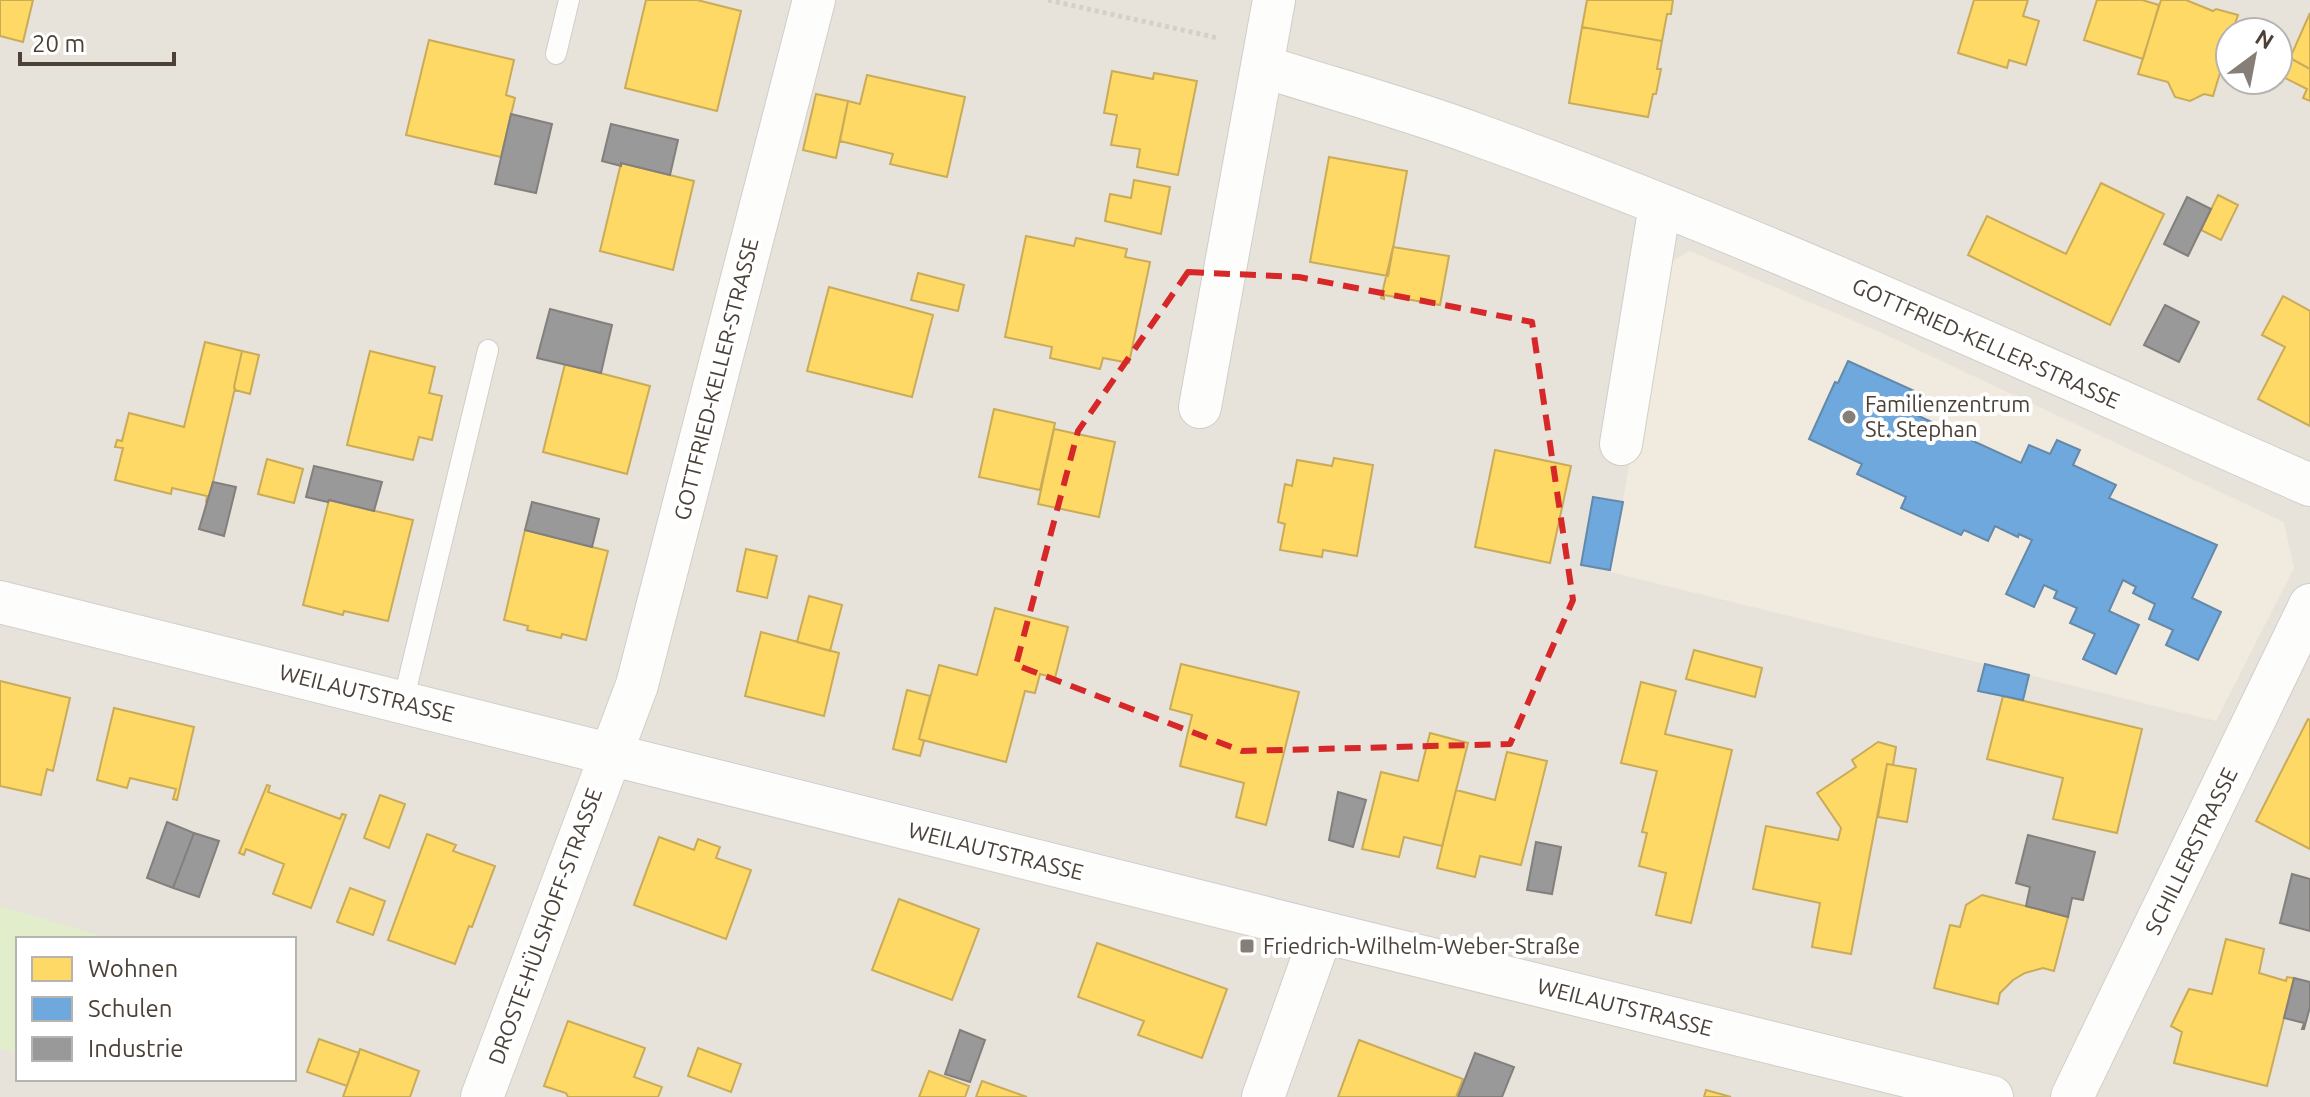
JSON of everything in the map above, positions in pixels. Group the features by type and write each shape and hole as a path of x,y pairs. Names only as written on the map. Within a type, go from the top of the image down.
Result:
{"street":[{"name":"GOTTFRIED-KELLER-STRASSE","path":"609,755 637,685 814,0"},
{"path":"1200,407 1274,0"},
{"name":"GOTTFRIED-KELLER-STRASSE","path":"1264,58 1474,133 1660,205 1887,299 2310,485"},
{"path":"1621,444 1660,205"},
{"name":"WEILAUTSTRASSE","path":"0,602 1992,1097"},
{"name":"SCHILLERSTRASSE","path":"2072,1097 2310,605"},
{"name":"DROSTE-HÜLSHOFF-STRASSE","path":"482,1097 609,755"},
{"path":"1263,1097 1322,932"}],"lane":[{"path":"556,54 569,0"},
{"path":"403,702 488,350"}],"path":[{"path":"1048,0 1264,58"}],"highlighted area":[{"path":"1188,272 1299,277 1532,322 1573,600 1510,744 1242,751 1016,665 1078,431"}],"shaded area":[{"path":"0,0 2310,0 2310,1097 0,1097"},
{"name":"Familienzentrum St. Stephan","path":"1690,251 1880,332 2284,522 2294,568 2216,721 1610,572 1665,265"}],"green space":[{"path":"0,906 105,937 16,937 16,1052 0,1048"}],"building: Wohnen":[{"path":"0,0 33,0 23,42 0,36"},
{"path":"646,0 697,0 741,11 717,111 625,88"},
{"path":"1587,0 1673,0 1662,41 1582,27"},
{"path":"1974,0 2028,0 2023,16 2039,21 2026,65 2009,60 2007,68 1958,53"},
{"path":"2097,0 2142,0 2159,5 2143,59 2084,40"},
{"path":"2161,0 2186,0 2213,11 2216,9 2238,15 2214,16 2213,96 2204,94 2190,101 2175,97 2168,82 2138,74"},
{"path":"2310,13 2310,69 2294,60 2294,49"},
{"path":"1582,27 1662,41 1657,69 1661,69 1648,117 1569,103"},
{"path":"429,40 514,60 506,95 515,98 501,157 406,135"},
{"path":"2294,60 2310,69 2310,101 2303,98 2307,89 2294,82"},
{"path":"1112,71 1153,79 1154,73 1197,81 1178,175 1137,167 1140,149 1111,145 1117,115 1104,113"},
{"path":"867,75 965,97 947,177 890,164 893,154 840,141 848,101 860,104"},
{"path":"816,94 848,101 836,158 803,150"},
{"path":"1329,157 1407,171 1388,276 1310,262"},
{"path":"621,163 694,181 673,270 600,251"},
{"path":"1134,180 1170,187 1161,234 1105,221 1110,194 1131,198"},
{"path":"2101,183 2164,214 2110,325 1968,255 1987,216 2066,254"},
{"path":"2218,195 2238,205 2221,240 2201,230"},
{"path":"1026,236 1074,246 1076,238 1127,249 1125,257 1150,262 1129,363 1103,358 1100,369 1050,358 1052,347 1005,337"},
{"path":"1393,247 1449,256 1440,305 1384,295 1384,299 1381,298"},
{"path":"918,273 964,285 958,311 911,300"},
{"path":"829,287 933,315 912,397 807,371"},
{"path":"2283,296 2310,311 2310,426 2258,399 2285,347 2262,335"},
{"path":"205,342 242,351 208,503 207,496 172,488 171,494 115,480 123,448 115,447 117,440 122,441 129,413 184,427"},
{"path":"242,351 259,355 250,394 234,387"},
{"path":"370,351 435,367 429,393 442,396 432,440 419,437 413,460 347,445"},
{"path":"565,364 650,386 627,474 543,452"},
{"path":"994,409 1055,423 1040,490 979,477"},
{"path":"1054,429 1115,442 1099,517 1038,504"},
{"path":"1495,450 1571,466 1550,563 1475,547"},
{"path":"1334,458 1373,465 1357,556 1323,550 1322,557 1280,550 1285,524 1278,522 1285,484 1292,486 1297,460 1332,466"},
{"path":"267,459 303,469 294,503 258,494"},
{"path":"329,500 413,520 388,621 344,611 343,615 303,605"},
{"path":"525,530 608,551 586,640 527,630 528,626 504,620"},
{"path":"746,549 777,556 767,598 737,591"},
{"path":"809,596 842,605 830,651 797,642"},
{"path":"995,608 1068,627 1055,678 1040,674 1035,693 1025,691 1006,762 919,739 939,665 977,675"},
{"path":"761,632 839,653 824,716 745,696"},
{"path":"1694,650 1762,668 1755,697 1686,679"},
{"path":"1181,664 1299,692 1266,825 1236,817 1244,783 1180,766 1192,715 1170,709"},
{"path":"0,681 70,698 53,771 47,769 41,795 0,786"},
{"path":"1641,682 1676,691 1665,734 1732,750 1691,923 1656,915 1666,873 1639,866 1647,833 1642,832 1657,771 1621,763"},
{"path":"907,690 930,696 919,739 924,741 920,756 893,749"},
{"path":"2003,696 2142,729 2117,833 2053,819 2063,778 1987,759"},
{"path":"114,708 194,727 177,800 173,799 176,789 130,778 127,788 97,780"},
{"path":"2310,720 2310,849 2256,821"},
{"path":"1430,733 1468,743 1442,846 1404,837 1399,857 1362,849 1381,772 1418,781"},
{"path":"1878,742 1896,747 1893,765 1887,764 1851,954 1812,947 1820,903 1753,889 1766,826 1838,840 1841,828 1817,793 1856,767 1852,760"},
{"path":"1507,752 1547,761 1521,865 1480,856 1475,877 1437,868 1456,790 1495,800"},
{"path":"1887,764 1916,769 1907,822 1878,817"},
{"path":"267,785 270,786 268,792 340,819 342,814 346,815 311,908 273,894 284,864 246,849 244,855 239,853"},
{"path":"380,795 405,804 389,848 364,838"},
{"path":"427,834 456,845 453,851 495,866 455,964 388,940"},
{"path":"659,837 694,850 698,839 720,847 716,858 751,870 726,939 634,905"},
{"path":"350,888 385,901 373,935 337,922"},
{"path":"1982,895 2068,917 2054,971 2043,968 2013,980 2000,993 1998,1004 1934,988 1950,925 1960,927 1966,905"},
{"path":"899,899 979,929 952,1000 872,970"},
{"path":"2226,939 2264,949 2259,973 2286,981 2287,977 2294,978 2267,1086 2174,1063 2182,1032 2171,1026 2189,989 2212,994"},
{"path":"1097,943 1227,989 1202,1058 1138,1035 1144,1021 1078,997"},
{"path":"568,1021 645,1048 634,1077 662,1087 658,1097 568,1097 566,1093 544,1086"},
{"path":"319,1039 359,1053 347,1086 307,1072"},
{"path":"1359,1040 1463,1079 1456,1097 1338,1097"},
{"path":"698,1048 741,1064 731,1092 688,1076"},
{"path":"360,1049 419,1071 410,1097 343,1097"},
{"path":"929,1071 969,1086 965,1097 919,1097"},
{"path":"982,1081 1027,1097 976,1097"},
{"path":"1706,1090 1731,1097 1704,1097"}],"building: Schulen":[{"path":"1848,361 1921,394 1912,413 2021,463 2029,445 2050,454 2057,440 2080,450 2073,465 2116,485 2109,498 2217,545 2192,598 2221,612 2198,660 2166,645 2173,630 2149,619 2155,604 2133,593 2136,587 2123,580 2109,611 2139,625 2116,674 2083,659 2095,634 2070,623 2077,608 2054,598 2057,591 2044,585 2034,607 2006,594 2032,540 1995,526 1988,541 1964,530 1961,535 1901,508 1906,497 1857,474 1862,464 1809,439"},
{"path":"1593,497 1623,502 1610,570 1581,565"},
{"path":"1985,664 2029,675 2023,700 1978,691"}],"building: Industrie":[{"path":"511,114 552,124 536,193 495,184"},
{"path":"611,124 678,140 670,175 602,161"},
{"path":"2187,197 2211,209 2188,256 2164,244"},
{"path":"2165,305 2199,322 2179,362 2144,345"},
{"path":"550,309 612,325 601,373 537,358"},
{"path":"314,466 382,482 374,511 306,497"},
{"path":"213,482 236,487 224,536 199,529"},
{"path":"532,502 599,519 592,547 525,530"},
{"path":"1338,792 1366,800 1353,847 1329,840"},
{"path":"167,822 194,833 173,888 147,878"},
{"path":"194,833 219,841 199,897 173,888"},
{"path":"2028,835 2095,852 2083,900 2072,898 2068,917 2026,906 2030,887 2016,883"},
{"path":"1536,842 1561,847 1552,894 1527,890"},
{"path":"2292,874 2310,879 2310,931 2280,923"},
{"path":"2294,978 2310,982 2310,1007 2304,1029 2304,1023 2284,1018"},
{"path":"960,1030 985,1040 970,1082 945,1074"},
{"path":"1475,1053 1514,1067 1502,1097 1458,1097"}],"place":[{"name":"Familienzentrum St. Stephan","path":"1849,417"},
{"name":"Friedrich-Wilhelm-Weber-Straße","path":"1247,946"}]}
